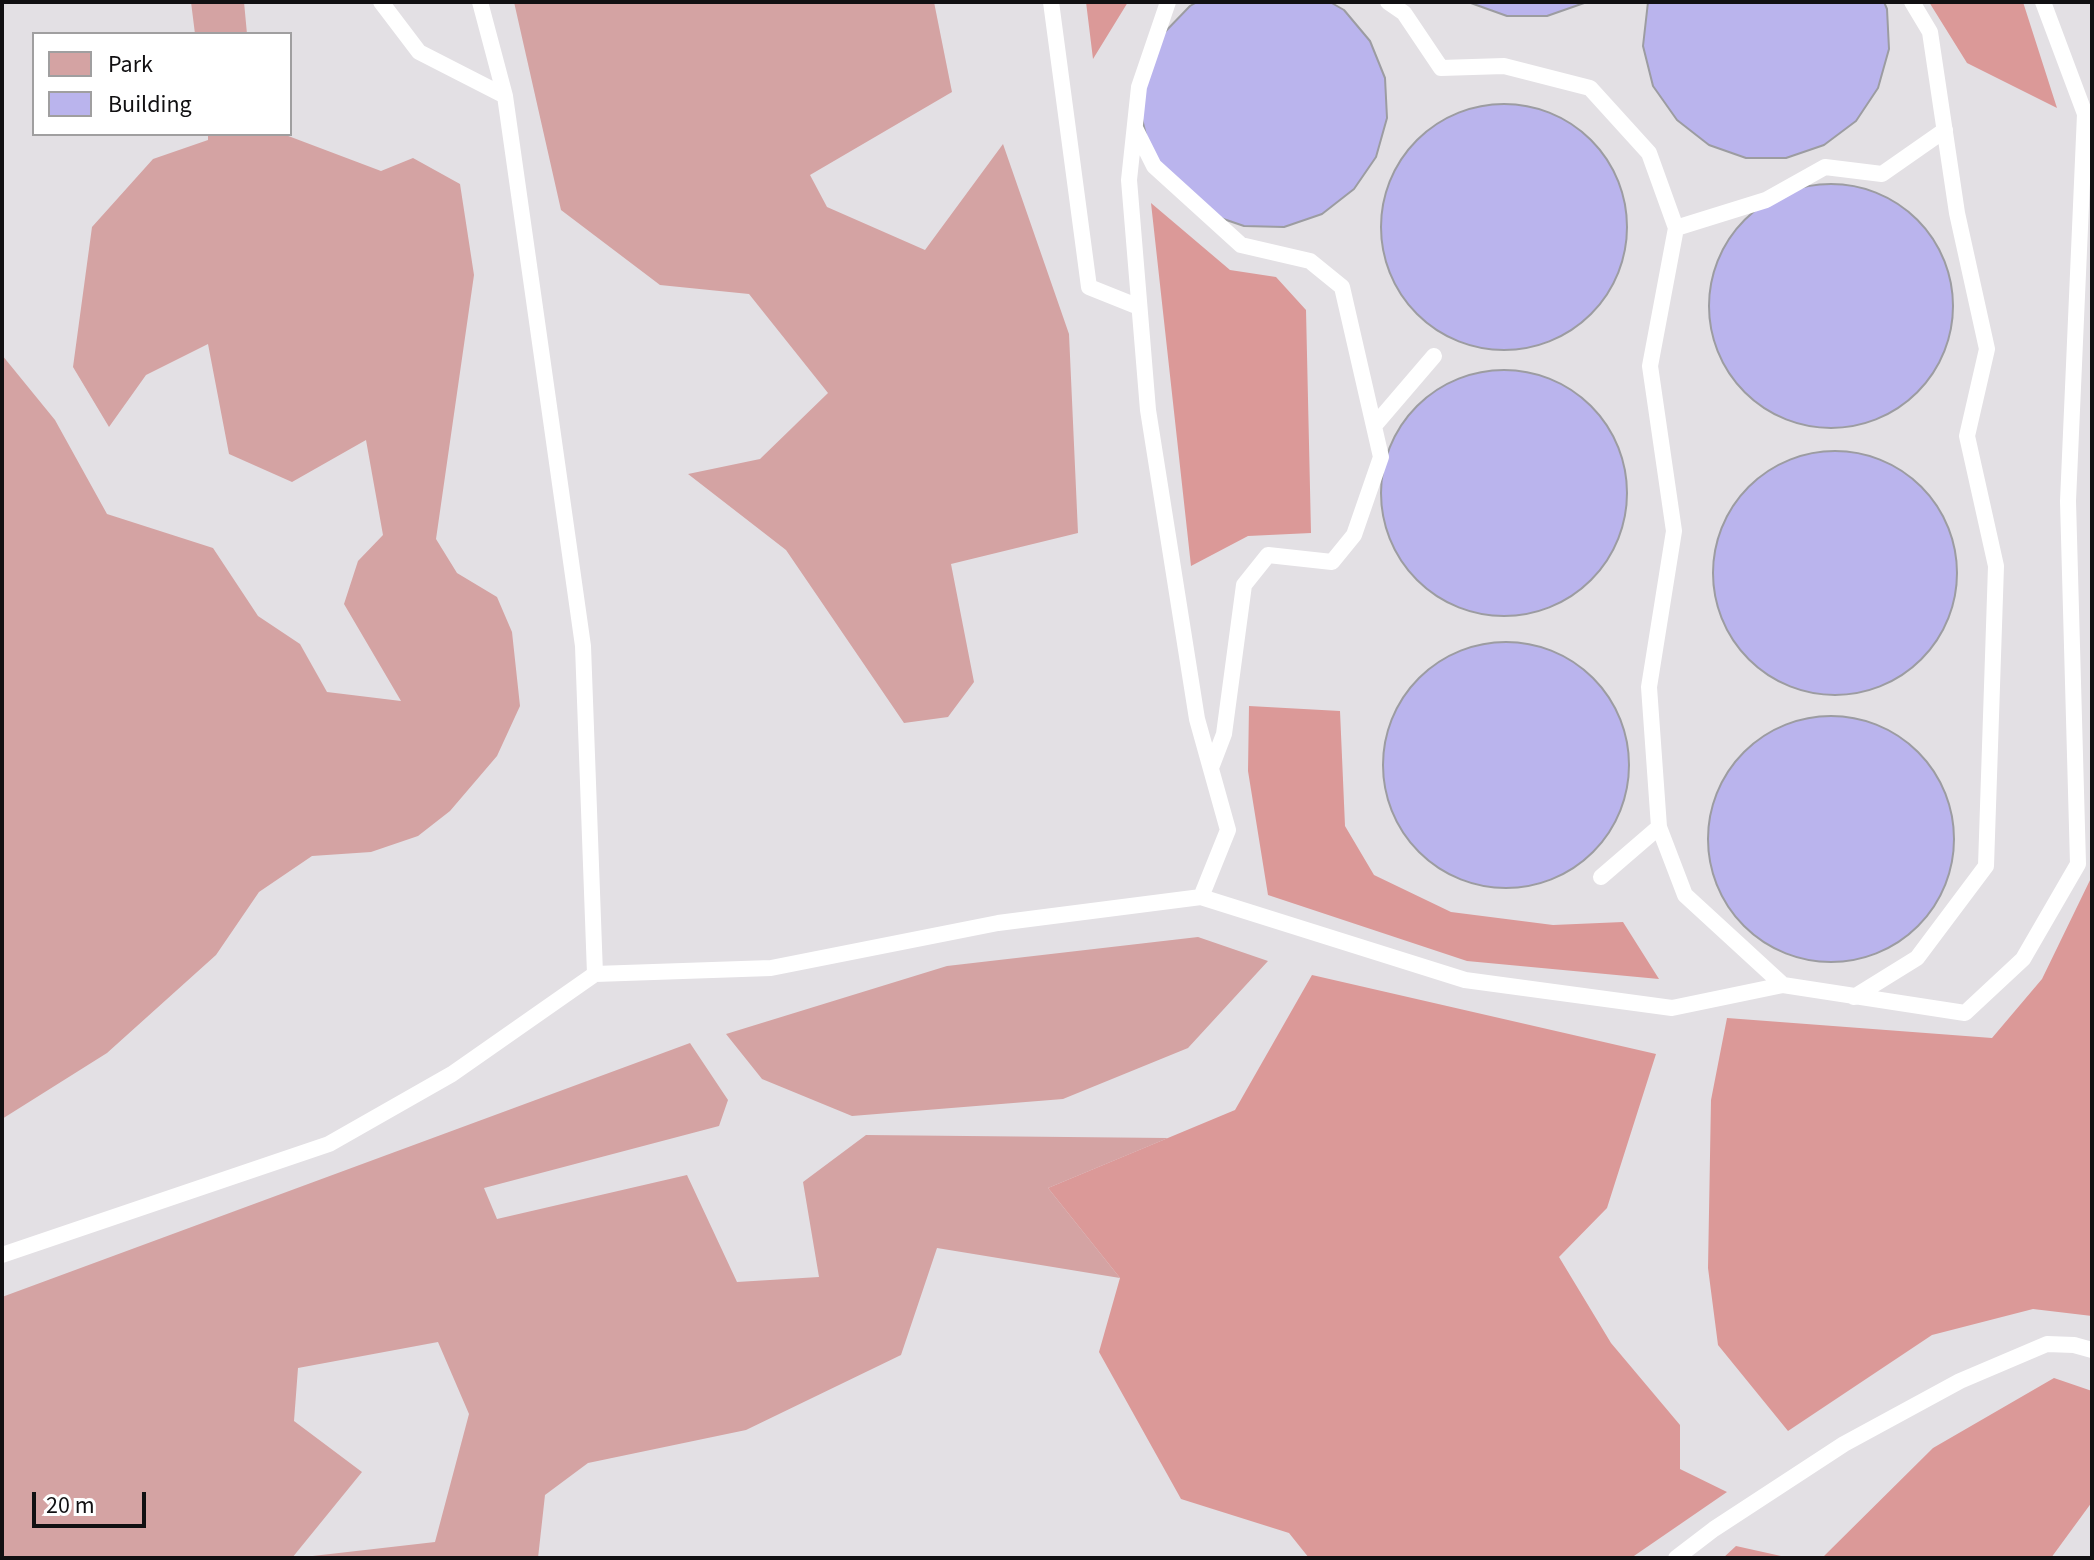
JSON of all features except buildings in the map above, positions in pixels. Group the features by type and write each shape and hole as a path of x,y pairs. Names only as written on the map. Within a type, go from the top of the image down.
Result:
{"lane":[{"path":"381,2 419,52 505,96"},
{"path":"480,2 505,96 583,646 595,974"},
{"path":"1051,2 1089,287 1139,307"},
{"path":"1168,2 1139,87 1129,180 1148,410 1197,719 1228,830 1201,897"},
{"path":"1388,2 1404,13 1441,68 1504,66 1590,88 1649,153 1676,228 1650,366 1674,531 1649,687 1659,827 1685,895 1783,985"},
{"path":"1854,997 1917,958 1986,866 1996,566 1967,436 1987,349 1957,213 1930,32 1912,2"},
{"path":"2,1255 329,1144 452,1074 595,974 771,968 998,923 1201,897 1465,980 1672,1008 1783,985 1965,1013 2023,959 2078,864 2068,501 2085,114 2043,2"},
{"path":"1135,128 1154,166 1241,245 1310,261 1342,287 1381,457 1354,535 1332,562 1268,555 1244,585 1224,734 1211,768"},
{"path":"1676,228 1766,200 1825,167 1882,174 1945,130"},
{"path":"1374,426 1434,356"},
{"path":"1601,877 1659,827"},
{"path":"1676,1558 1714,1529 1844,1444 1960,1381 2047,1344 2074,1345 2092,1350"}],"green space":[{"path":"191,2 244,2 247,32 195,32"},
{"path":"514,2 934,2 952,92 810,175 827,207 925,250 1003,144 1069,334 1078,533 951,564 974,682 948,717 904,723 786,550 688,474 760,459 828,393 749,294 660,285 561,210"},
{"path":"208,136 288,136 381,171 413,158 460,184 474,275 436,539 457,573 497,597 512,632 520,706 497,756 450,811 418,836 371,852 312,856 259,892 216,955 107,1053 2,1119 2,355 55,420 107,514 213,548 258,616 300,644 327,692 401,701 344,604 358,561 383,535 366,440 292,482 229,454 208,344 146,375 109,427 73,367 92,227 153,159 208,140"},
{"path":"1198,937 1268,961 1188,1048 1063,1099 852,1116 762,1079 726,1034 947,966"},
{"path":"690,1043 728,1100 719,1126 484,1188 497,1219 687,1175 737,1282 819,1277 803,1182 866,1135 1168,1138 1048,1188 1120,1278 937,1248 901,1355 746,1430 588,1463 545,1495 538,1558 295,1558 435,1542 469,1414 438,1342 298,1368 294,1421 362,1472 292,1558 2,1558 2,1297"}],"shaded area":[{"path":"1086,2 1128,2 1093,59"},
{"path":"1929,2 2023,2 2057,108 1967,63"},
{"path":"1151,203 1230,270 1276,277 1306,310 1311,533 1248,536 1191,566"},
{"path":"1249,706 1340,711 1345,826 1374,875 1451,912 1553,925 1623,922 1659,979 1467,961 1268,895 1248,771"},
{"path":"2092,876 2092,1316 2033,1309 1932,1335 1788,1431 1718,1345 1708,1268 1711,1100 1727,1018 1992,1038 2042,979"},
{"path":"1312,975 1656,1054 1607,1208 1559,1257 1611,1343 1680,1425 1680,1469 1727,1492 1631,1558 1309,1558 1289,1533 1181,1499 1099,1352 1120,1278 1048,1188 1235,1110"},
{"path":"2054,1378 2092,1391 2092,1502 2051,1558 1822,1558 1933,1448"},
{"path":"1736,1546 1790,1558 1723,1558"}]}
